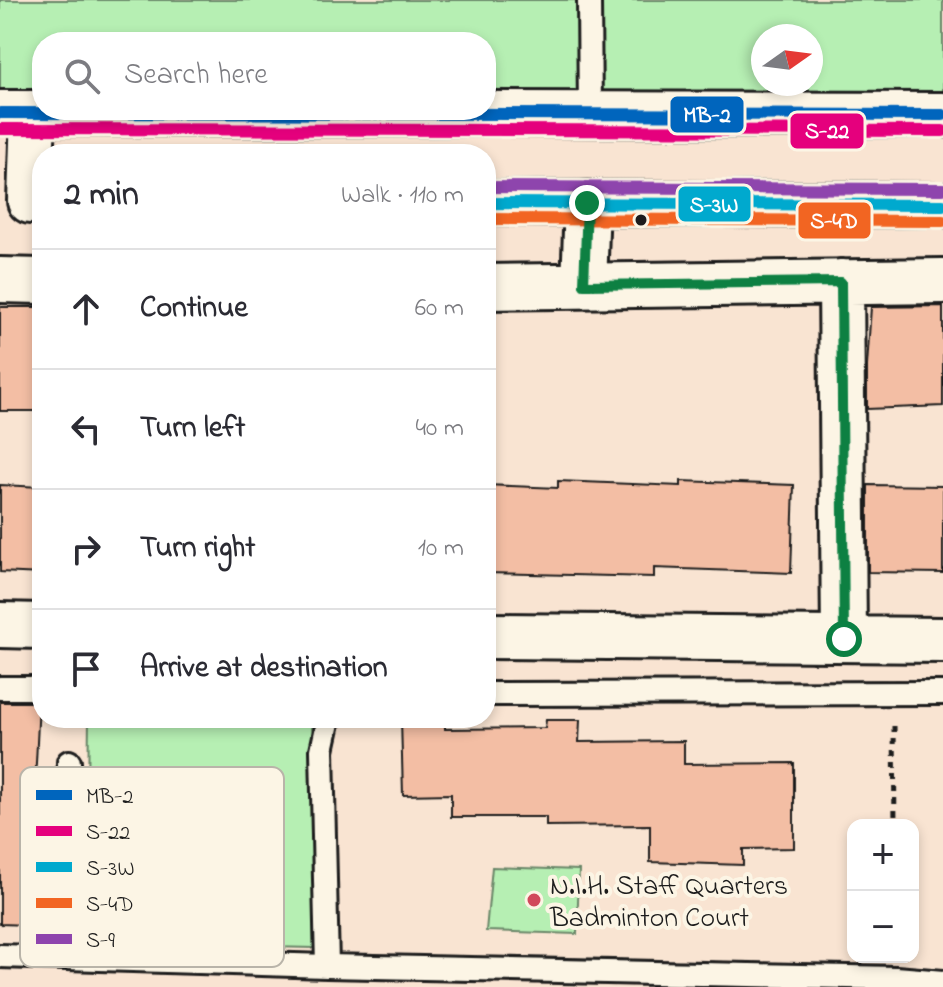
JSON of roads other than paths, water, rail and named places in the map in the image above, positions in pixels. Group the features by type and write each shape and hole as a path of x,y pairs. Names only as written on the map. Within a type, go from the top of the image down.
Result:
{"main road":[{"path":"17,113 24,201"},
{"path":"496,114 943,115"},
{"path":"496,203 943,205"},
{"path":"584,285 587,203"},
{"path":"0,280 32,281"},
{"path":"496,287 943,281"},
{"path":"841,282 844,639"},
{"path":"0,625 32,626"},
{"path":"496,636 943,640"}],"lane":[{"path":"589,0 590,114"},
{"path":"0,688 32,688"},
{"path":"496,694 943,693"},
{"path":"327,728 322,750 327,966"},
{"path":"69,762 69,767"},
{"path":"0,956 20,957"},
{"path":"284,965 896,978 943,982"}],"place":[{"name":"N.I.H. Staff Quarters Badminton Court","path":"534,900"}]}
